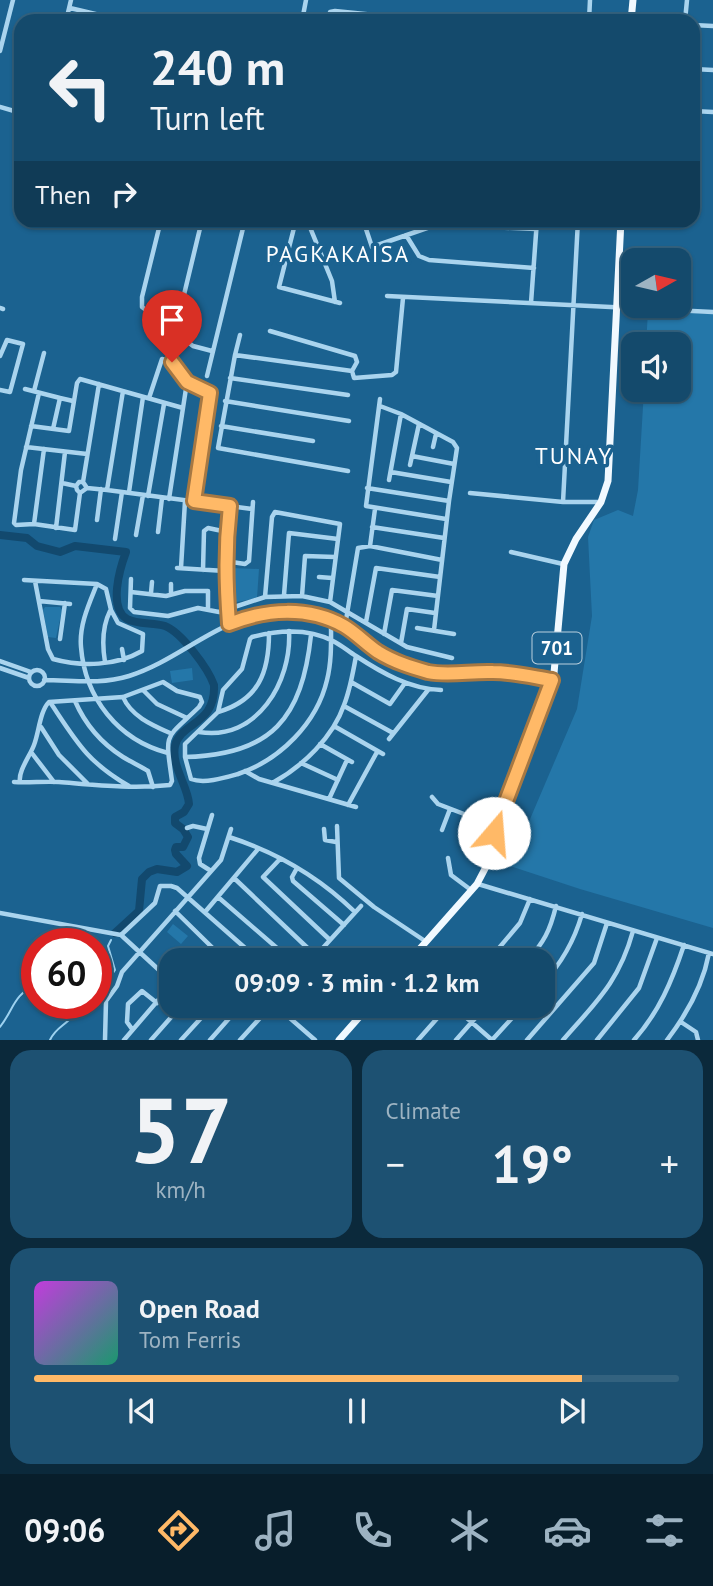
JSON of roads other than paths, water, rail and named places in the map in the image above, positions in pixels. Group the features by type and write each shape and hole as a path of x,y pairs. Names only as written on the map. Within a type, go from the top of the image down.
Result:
{"main road":[{"name":"701","path":"421,948 474,887 488,863 494,833 552,680 558,644 564,564 576,538 601,502 608,481 621,228"},
{"path":"339,1040 358,1018"}],"street":[{"path":"0,51 13,0"},
{"path":"68,14 71,0"},
{"path":"70,8 95,14"},
{"path":"331,14 332,11 372,14"},
{"path":"159,228 142,304 145,310 193,346 212,351"},
{"path":"175,332 200,228"},
{"path":"207,376 243,228"},
{"path":"294,228 279,286 337,303 332,281 310,228"},
{"path":"366,228 372,247 432,228"},
{"path":"513,228 536,229 531,303"},
{"path":"563,502 578,228"},
{"path":"406,235 419,256 429,260 534,268"},
{"path":"387,296 713,312"},
{"path":"270,331 355,356 357,362 352,371 353,377 395,374 403,298"},
{"path":"240,335 225,401 218,446 220,449 348,471"},
{"path":"0,356 7,341 23,344 10,392 0,390"},
{"path":"44,352 14,523 75,530 80,492"},
{"path":"235,355 352,371"},
{"path":"115,539 146,397 162,359 172,362 187,382 209,391 210,395 194,501"},
{"path":"230,378 348,395"},
{"path":"32,426 69,431 76,383 80,379 183,408"},
{"path":"158,532 187,382"},
{"path":"87,488 83,482 99,384"},
{"path":"25,389 74,401"},
{"path":"97,520 123,391"},
{"path":"53,429 60,398"},
{"path":"380,399 365,505 368,508 446,519"},
{"path":"225,401 349,421"},
{"path":"136,535 164,404"},
{"path":"380,406 401,414 457,446 434,631"},
{"path":"389,480 401,414"},
{"path":"410,465 419,424"},
{"path":"221,426 313,441"},
{"path":"433,447 436,434"},
{"path":"26,447 87,454"},
{"path":"34,524 44,449"},
{"path":"56,528 65,452"},
{"path":"412,456 454,464"},
{"path":"391,472 452,482"},
{"path":"61,483 76,485 83,482"},
{"path":"76,485 76,490 80,492"},
{"path":"80,492 87,488 104,489 252,509"},
{"path":"367,488 449,501"},
{"path":"470,493 563,502 601,502"},
{"path":"185,501 179,568 225,571"},
{"path":"225,561 248,563 253,502"},
{"path":"229,624 229,587 225,561 230,506"},
{"path":"370,546 375,509"},
{"path":"265,597 272,512 338,523 341,529 330,602"},
{"path":"372,527 444,538"},
{"path":"203,570 204,531 208,528 227,532"},
{"path":"284,594 289,533 338,539"},
{"path":"345,626 358,549 370,546 442,561"},
{"path":"511,552 564,564"},
{"path":"302,596 305,556 335,557"},
{"path":"366,622 376,568 440,577"},
{"path":"319,577 332,578"},
{"path":"131,579 130,608 134,612 168,616 192,608 208,608 216,612 265,597 284,594 302,596 330,602 401,643 423,652 452,658"},
{"path":"24,580 97,584 106,589 111,610 121,625 139,631 144,637 142,650 124,660 85,664 51,658 35,581"},
{"path":"151,593 152,582"},
{"path":"97,584 82,632 81,647 89,682 97,700 121,730 153,749 168,753"},
{"path":"171,584 172,594"},
{"path":"384,634 392,590 438,596"},
{"path":"131,592 172,594 208,591 208,608"},
{"path":"39,601 68,603 62,640 47,639"},
{"path":"401,643 407,609 435,613"},
{"path":"105,662 105,621 111,610"},
{"path":"30,675 31,683 36,685 44,680 89,682 129,676 229,624 276,611 305,613 345,626 378,652 398,663 438,674 498,672 552,680"},
{"path":"270,633 269,654 259,683 244,701 218,712 185,744 185,757 193,780 216,779 245,771 284,748 307,722 324,690 332,640 331,621"},
{"path":"417,628 454,634"},
{"path":"199,732 219,733 229,730 249,720 270,702 286,668 290,649 289,631"},
{"path":"218,712 223,690 242,669 250,639 289,631 332,640 405,683 428,690 441,690"},
{"path":"185,757 241,749 257,743 280,723 299,694 305,678 311,635"},
{"path":"122,649 124,660"},
{"path":"274,782 300,763 334,726 344,706 356,656"},
{"path":"0,662 30,675"},
{"path":"0,668 30,675 37,670 42,672 44,680"},
{"path":"163,682 177,691 200,697 202,702 170,733 166,743 172,784 131,787 17,782 49,702 123,697 163,682"},
{"path":"351,682 390,704 405,683"},
{"path":"144,690 157,704 187,718"},
{"path":"389,740 428,690"},
{"path":"123,697 135,713 170,733"},
{"path":"75,701 90,728 108,746 148,771 153,787"},
{"path":"49,702 83,752 113,777 131,787"},
{"path":"344,706 393,733"},
{"path":"334,726 380,753 348,805"},
{"path":"41,727 59,755 89,785"},
{"path":"320,744 350,761 329,799"},
{"path":"31,752 54,782"},
{"path":"300,763 338,780"},
{"path":"245,771 259,779 356,807"},
{"path":"432,797 438,804 467,816 462,830"},
{"path":"442,830 450,809"},
{"path":"211,871 200,864 199,858 212,814"},
{"path":"466,820 494,833"},
{"path":"187,828 193,826 207,829"},
{"path":"337,826 339,878 374,907 426,942"},
{"path":"105,1040 106,1000 117,986 122,972 221,860 231,829"},
{"path":"324,829 325,840 336,842"},
{"path":"229,837 297,868 338,896 355,912"},
{"path":"205,912 258,849"},
{"path":"448,858 451,875 474,887 556,906 711,954 681,1022 667,1040"},
{"path":"280,859 263,877 330,940"},
{"path":"297,868 292,877 293,881 344,925"},
{"path":"234,878 308,948"},
{"path":"121,936 155,903 160,886 171,886 245,948"},
{"path":"218,897 277,948"},
{"path":"499,948 520,923 530,899"},
{"path":"323,948 361,906"},
{"path":"538,948 550,930 556,906"},
{"path":"175,911 213,948"},
{"path":"0,913 121,936 159,972"},
{"path":"555,970 570,947 582,914"},
{"path":"527,1040 594,963 607,923"},
{"path":"563,1040 619,972 633,931"},
{"path":"597,1040 639,988 657,938"},
{"path":"634,1040 649,1023 666,995 684,945"},
{"path":"132,1029 127,1022 128,1004 142,991 157,1003"},
{"path":"124,1040 159,1000"},
{"path":"151,1040 170,1018"},
{"path":"181,1040 201,1018"},
{"path":"209,1040 229,1018"},
{"path":"240,1040 261,1018"},
{"path":"288,1018 315,1040"},
{"path":"418,1040 439,1018"},
{"path":"466,1018 492,1040 512,1018"},
{"path":"456,1040 475,1018"},
{"path":"681,1022 696,1032 698,1040"}],"waterway":[{"path":"0,535 27,538 37,546 60,552 75,546 126,552 117,587 121,614 131,621 165,626 179,635 206,669 214,685 213,698 204,716 183,732 175,746 175,761 189,804 184,812 175,817 175,823 188,837 183,847 176,847 175,850 187,866 177,872 157,869 149,872 142,879 139,911 115,933"},
{"path":"112,960 115,970 112,974"},
{"path":"0,1027 21,995"},
{"path":"50,1040 71,1019"}],"district":[{"name":"PAGKAKAISA","path":"338,254"},
{"name":"TUNAY","path":"574,456"}]}
